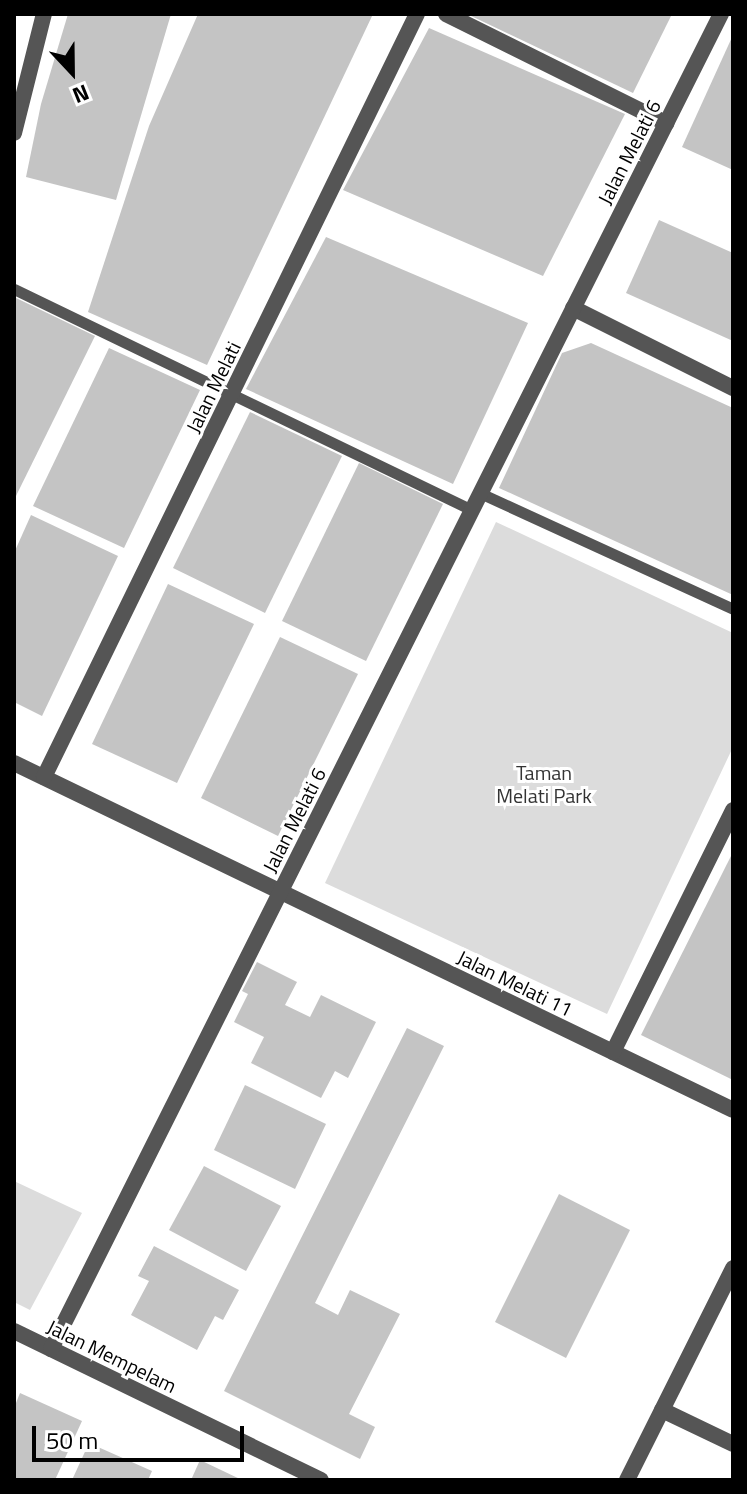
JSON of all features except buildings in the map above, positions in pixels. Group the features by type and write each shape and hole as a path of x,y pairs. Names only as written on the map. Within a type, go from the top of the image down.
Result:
{"street":[{"path":"14,133 44,14"},
{"name":"Jalan Melati","path":"44,777 417,14"},
{"path":"446,14 666,123"},
{"name":"Jalan Melati 6","path":"51,1349 721,14"},
{"path":"573,308 733,388"},
{"path":"14,763 280,893"},
{"path":"613,1052 733,810"},
{"name":"Jalan Melati 11","path":"280,893 733,1110"},
{"path":"627,1480 733,1268"},
{"name":"Jalan Mempelam","path":"14,1331 319,1480"},
{"path":"662,1410 733,1444"}],"lane":[{"path":"14,289 472,510"},
{"path":"480,493 733,609"}],"green space":[{"name":"Taman Melati Park","path":"496,522 733,633 733,747 607,1014 325,883"},
{"path":"14,1181 82,1213 30,1310 14,1302"}]}
